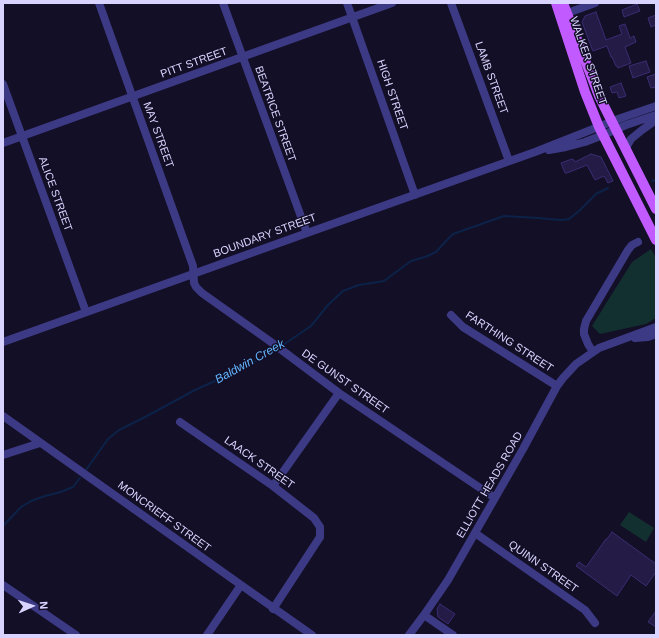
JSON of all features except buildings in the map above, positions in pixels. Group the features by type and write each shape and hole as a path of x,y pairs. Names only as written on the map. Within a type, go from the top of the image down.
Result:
{"main road":[{"name":"WALKER STREET","path":"556,3 563,14 597,91 656,209"},
{"name":"WALKER STREET","path":"563,3 563,14 584,92 601,131 656,240"}],"street":[{"name":"MAY STREET","path":"99,3 193,266 193,274"},
{"name":"BEATRICE STREET","path":"223,3 307,232"},
{"name":"HIGH STREET","path":"347,3 415,195"},
{"name":"PITT STREET","path":"3,143 392,3"},
{"name":"LAMB STREET","path":"451,3 509,161"},
{"path":"563,14 595,3"},
{"name":"ALICE STREET","path":"3,84 86,312"},
{"name":"BOUNDARY STREET","path":"3,342 307,232 535,152 601,131 656,106"},
{"name":"BOUNDARY STREET","path":"614,126 656,115"},
{"path":"627,152 627,146 631,139 656,120"},
{"path":"593,352 584,334 586,321 628,250 632,245 638,242"},
{"name":"DE GUNST STREET","path":"193,274 194,283 198,290 339,393 495,498"},
{"name":"FARTHING STREET","path":"450,315 462,327 557,386"},
{"name":"ELLIOTT HEADS ROAD","path":"409,635 448,580 523,449 557,386 563,378 576,364 608,344 622,340 648,337 655,329"},
{"path":"273,486 339,393"},
{"name":"MONCRIEFF STREET","path":"3,416 312,635"},
{"name":"LAACK STREET","path":"180,422 273,486 314,518 320,527 320,537 273,608"},
{"path":"3,455 40,443"},
{"name":"QUINN STREET","path":"475,533 585,610 596,623"},
{"path":"3,585 76,635"},
{"path":"207,635 240,585"},
{"path":"424,615 453,635"}],"green space":[{"path":"651,249 656,258 656,318 646,324 600,334 592,326 632,262"},
{"path":"629,512 654,528 646,542 620,525"}],"waterway":[{"name":"Baldwin Creek","path":"652,181 656,180"},
{"name":"Baldwin Creek","path":"280,347 311,326 328,305 343,291 359,285 384,281 411,261 436,252 453,234 504,216 562,220 569,219 596,194 608,188"},
{"name":"Baldwin Creek","path":"86,470 108,439 119,430 195,390 244,368 276,349"},
{"name":"Baldwin Creek","path":"3,526 21,507 31,501 73,487 80,478"}]}
